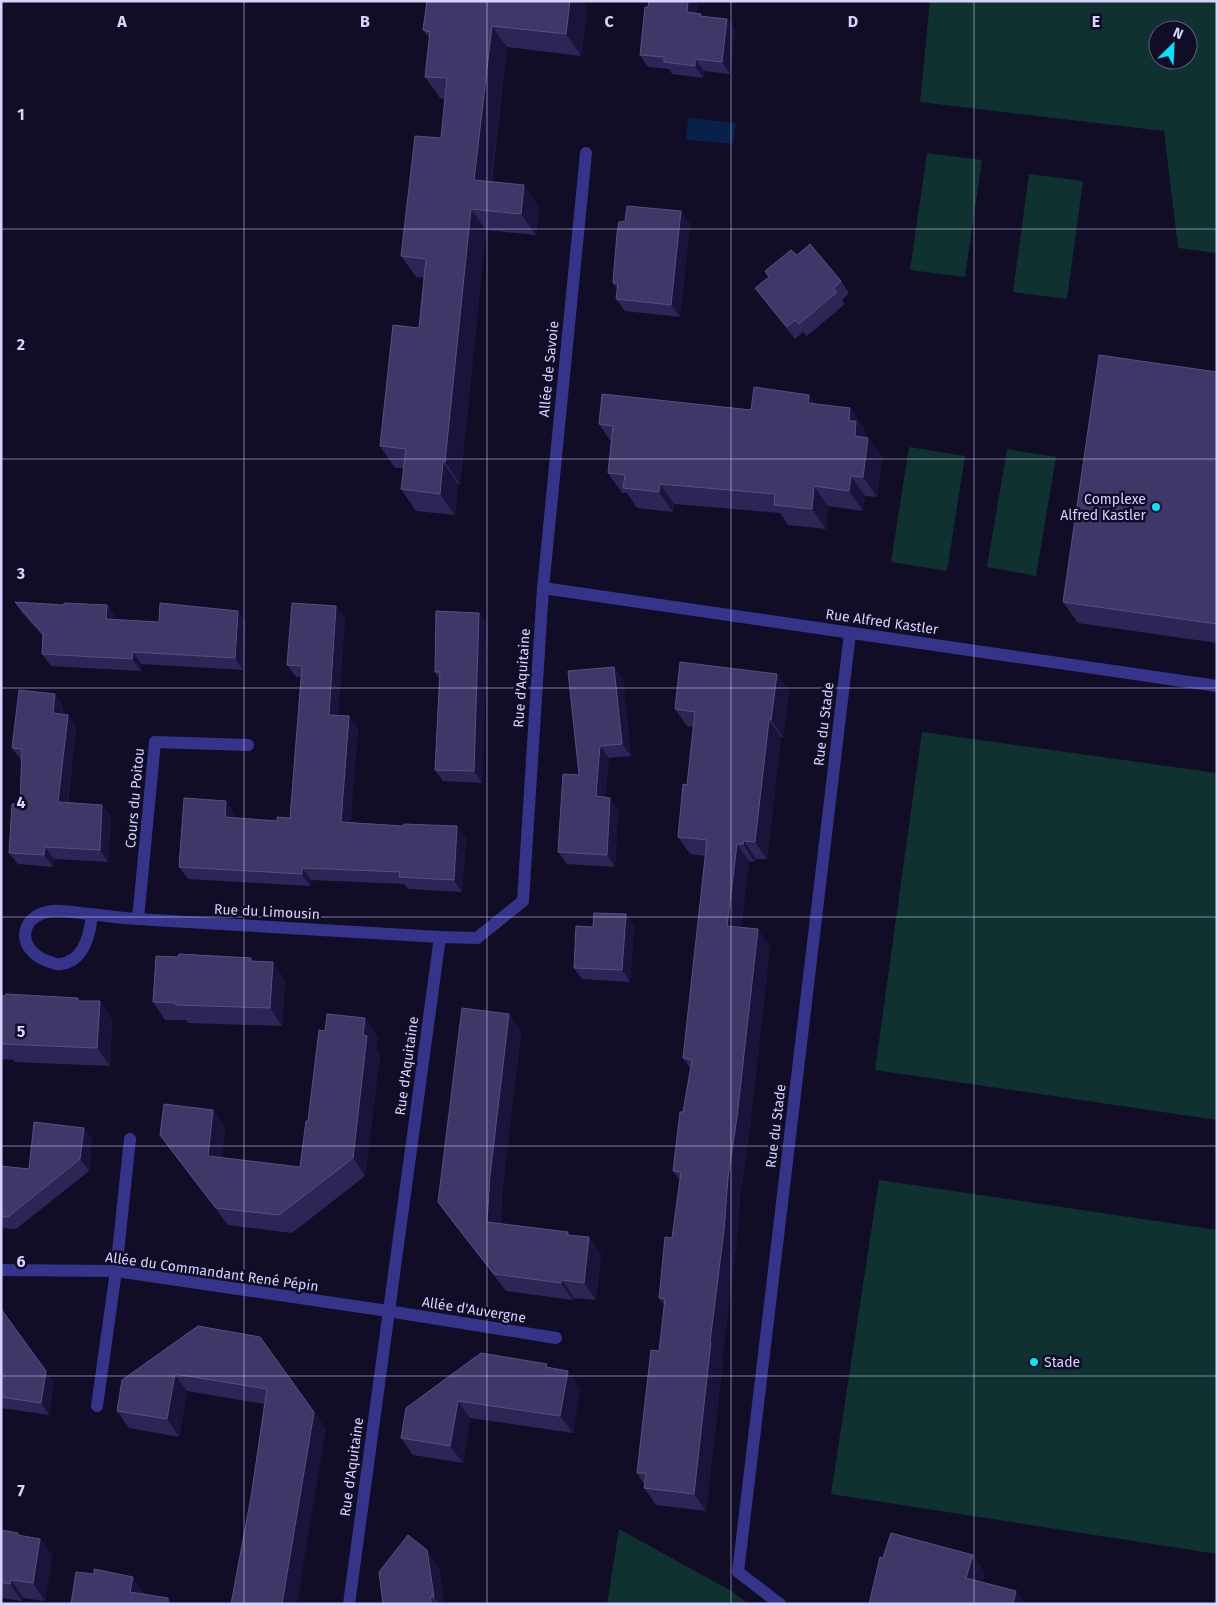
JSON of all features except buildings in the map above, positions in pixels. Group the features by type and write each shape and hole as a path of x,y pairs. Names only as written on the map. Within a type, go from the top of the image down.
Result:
{"street":[{"name":"Allée de Savoie","path":"543,588 586,153"},
{"name":"Rue Alfred Kastler","path":"543,588 1217,686"},
{"name":"Rue d'Aquitaine","path":"349,1604 440,937 477,938 523,901 543,588"},
{"name":"Rue du Stade","path":"780,1604 738,1572 850,633"},
{"name":"Cours du Poitou","path":"138,920 155,742 248,745"},
{"name":"Rue du Limousin","path":"92,914 87,940 80,953 70,962 59,965 44,960 33,953 25,943 25,931 32,920 42,912 59,911 92,914 138,920 440,937"},
{"path":"97,1406 116,1271 130,1139"},
{"name":"Allée du Commandant René Pépin","path":"1,1270 116,1271 388,1311"},
{"name":"Allée d'Auvergne","path":"388,1311 556,1338"}],"green space":[{"path":"930,1 1217,1 1217,253 1178,248 1164,131 920,102"},
{"path":"927,153 982,160 965,277 910,270"},
{"path":"1029,174 1083,181 1067,299 1013,292"},
{"path":"909,447 965,456 947,571 891,562"},
{"path":"1007,449 1056,457 1036,576 987,567"},
{"path":"922,732 1217,773 1217,1120 875,1070"},
{"name":"Stade","path":"879,1180 1217,1230 1217,1554 831,1494"},
{"path":"619,1529 733,1592 748,1604 607,1604"}],"water":[{"path":"688,118 736,123 733,144 686,140"}],"place":[{"name":"Complexe Alfred Kastler","path":"1156,507"},
{"name":"Stade","path":"1034,1362"}]}
